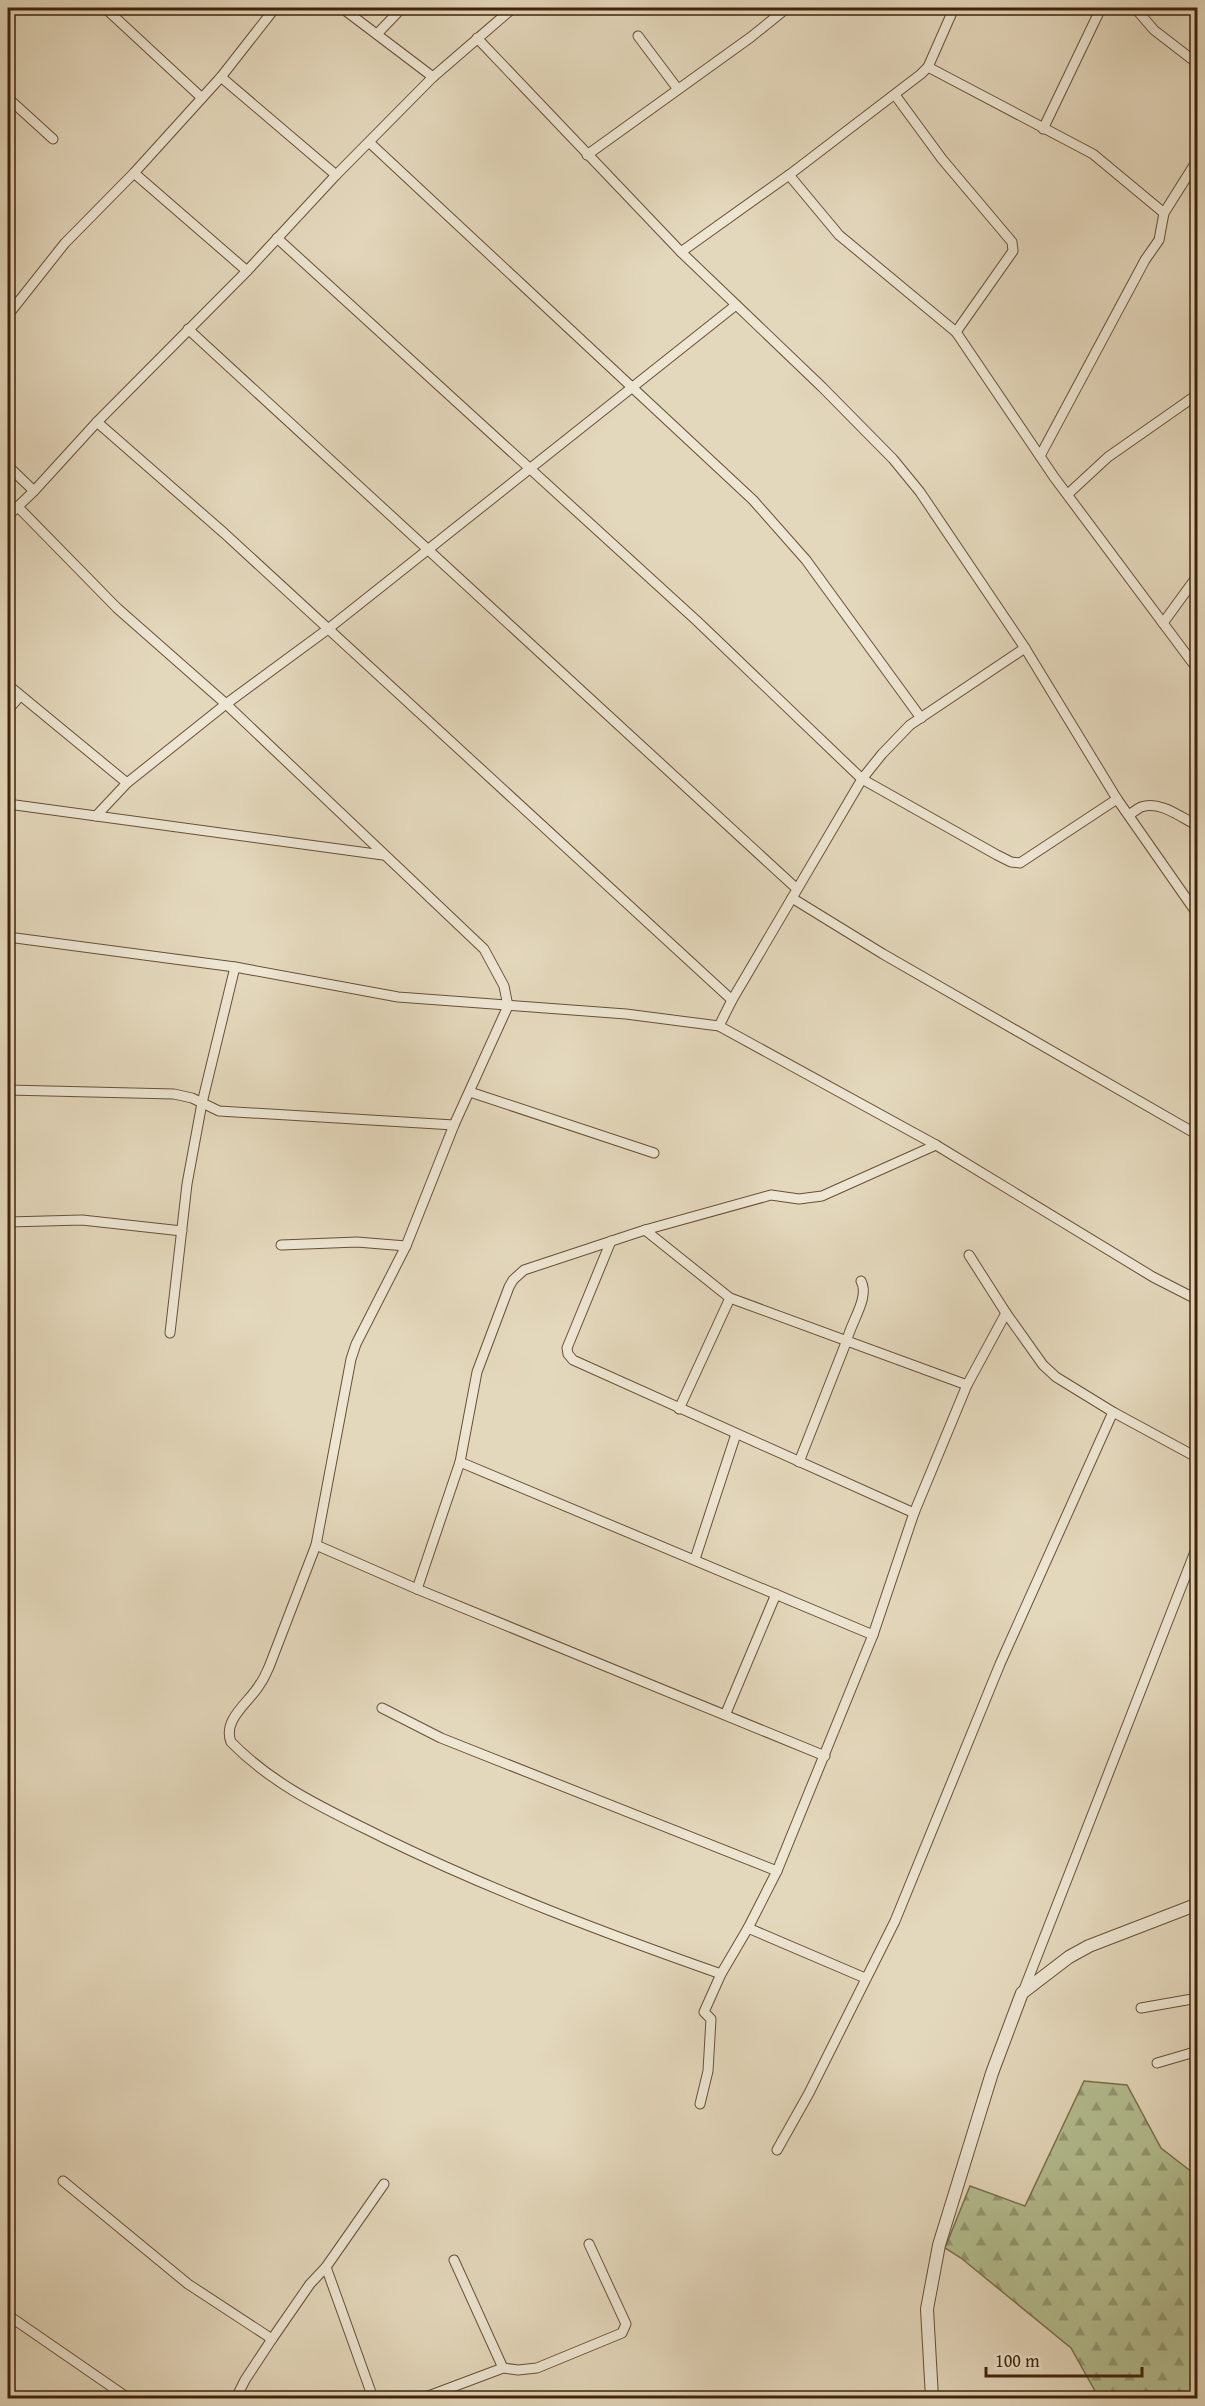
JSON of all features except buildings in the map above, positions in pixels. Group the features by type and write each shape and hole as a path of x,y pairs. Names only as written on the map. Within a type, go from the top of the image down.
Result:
{"street":[{"path":"105,8 202,98"},
{"path":"8,315 65,243 134,174 221,77 275,8"},
{"path":"342,8 433,77"},
{"path":"377,34 402,8"},
{"path":"8,516 433,77 513,8"},
{"path":"587,155 677,88 751,37 787,8"},
{"path":"681,252 896,95 928,67 954,8"},
{"path":"1043,129 1101,8"},
{"path":"1135,8 1154,30 1197,64"},
{"path":"638,36 677,88"},
{"path":"477,38 681,252 822,387 893,459 954,540 1025,648 1117,799 1197,915"},
{"path":"928,67 1102,160 1164,213"},
{"path":"221,77 336,175"},
{"path":"896,95 942,159 1014,246 956,332"},
{"path":"8,98 53,139"},
{"path":"370,142 753,500 806,560 921,718"},
{"path":"1040,456 1145,260 1159,240 1164,213 1197,159"},
{"path":"134,174 247,271"},
{"path":"789,175 839,235 956,332 1040,456 1197,670"},
{"path":"277,238 697,621 862,779 997,855 1011,862 1020,863 1117,799"},
{"path":"96,816 127,783 225,705 328,629 736,305"},
{"path":"188,329 795,893 883,954 1197,1135"},
{"path":"1068,494 1108,457 1197,394"},
{"path":"97,422 225,533 732,1000"},
{"path":"8,466 34,491"},
{"path":"18,507 117,608 225,705 484,949 504,986 508,1006 454,1125 406,1246 356,1344 351,1359 316,1545 269,1667 260,1685 230,1724 228,1734 231,1742 277,1781 301,1797 440,1865 635,1944 721,1974"},
{"path":"1163,623 1197,575"},
{"path":"718,1026 862,779 882,754 921,718 1025,648"},
{"path":"8,685 127,783"},
{"path":"8,710 20,696"},
{"path":"8,804 383,855"},
{"path":"1129,816 1142,807 1155,806 1169,810 1197,826"},
{"path":"8,937 235,967 398,997 626,1014 718,1026 936,1145 1154,1277 1197,1300"},
{"path":"170,1333 187,1184 202,1103 235,967"},
{"path":"8,1090 174,1094 192,1098 219,1111 454,1125"},
{"path":"470,1092 654,1153"},
{"path":"417,1589 460,1462 477,1372 513,1280 524,1270 645,1230 771,1195 799,1199 822,1196 936,1145"},
{"path":"8,1222 82,1220 182,1231"},
{"path":"645,1230 730,1298 967,1385"},
{"path":"611,1241 567,1348 573,1360 914,1513"},
{"path":"281,1245 357,1242 406,1246"},
{"path":"969,1255 1043,1365 1056,1377 1113,1412 1197,1458"},
{"path":"799,1462 847,1340 850,1325 862,1301 864,1294 861,1281"},
{"path":"679,1409 730,1298"},
{"path":"700,2104 708,2071 711,2019 704,2012 721,1974 777,1871 873,1635 914,1513 967,1385 1006,1313"},
{"path":"777,2150 809,2093 895,1921 1000,1664 1113,1412"},
{"path":"695,1559 736,1434"},
{"path":"460,1462 873,1635"},
{"path":"932,2398 927,2309 939,2245 992,2073 1197,1544"},
{"path":"316,1545 417,1589 726,1713 825,1756"},
{"path":"726,1713 776,1594"},
{"path":"382,1708 441,1738 777,1871"},
{"path":"1022,1993 1069,1957 1089,1946 1197,1904"},
{"path":"748,1928 865,1978"},
{"path":"1141,2008 1197,1998"},
{"path":"1157,2063 1197,2051"},
{"path":"63,2181 188,2284 272,2339"},
{"path":"236,2398 272,2339 310,2284 326,2267 384,2184"},
{"path":"423,2398 503,2368 518,2370 537,2368 622,2333 626,2324 589,2244"},
{"path":"453,2260 503,2368"},
{"path":"326,2267 373,2398"},
{"path":"12,2318 128,2398"}],"green space":[{"path":"1084,2081 1127,2085 1161,2148 1197,2176 1197,2398 1099,2398 1071,2348 961,2258 945,2248 970,2186 1025,2206"}]}
